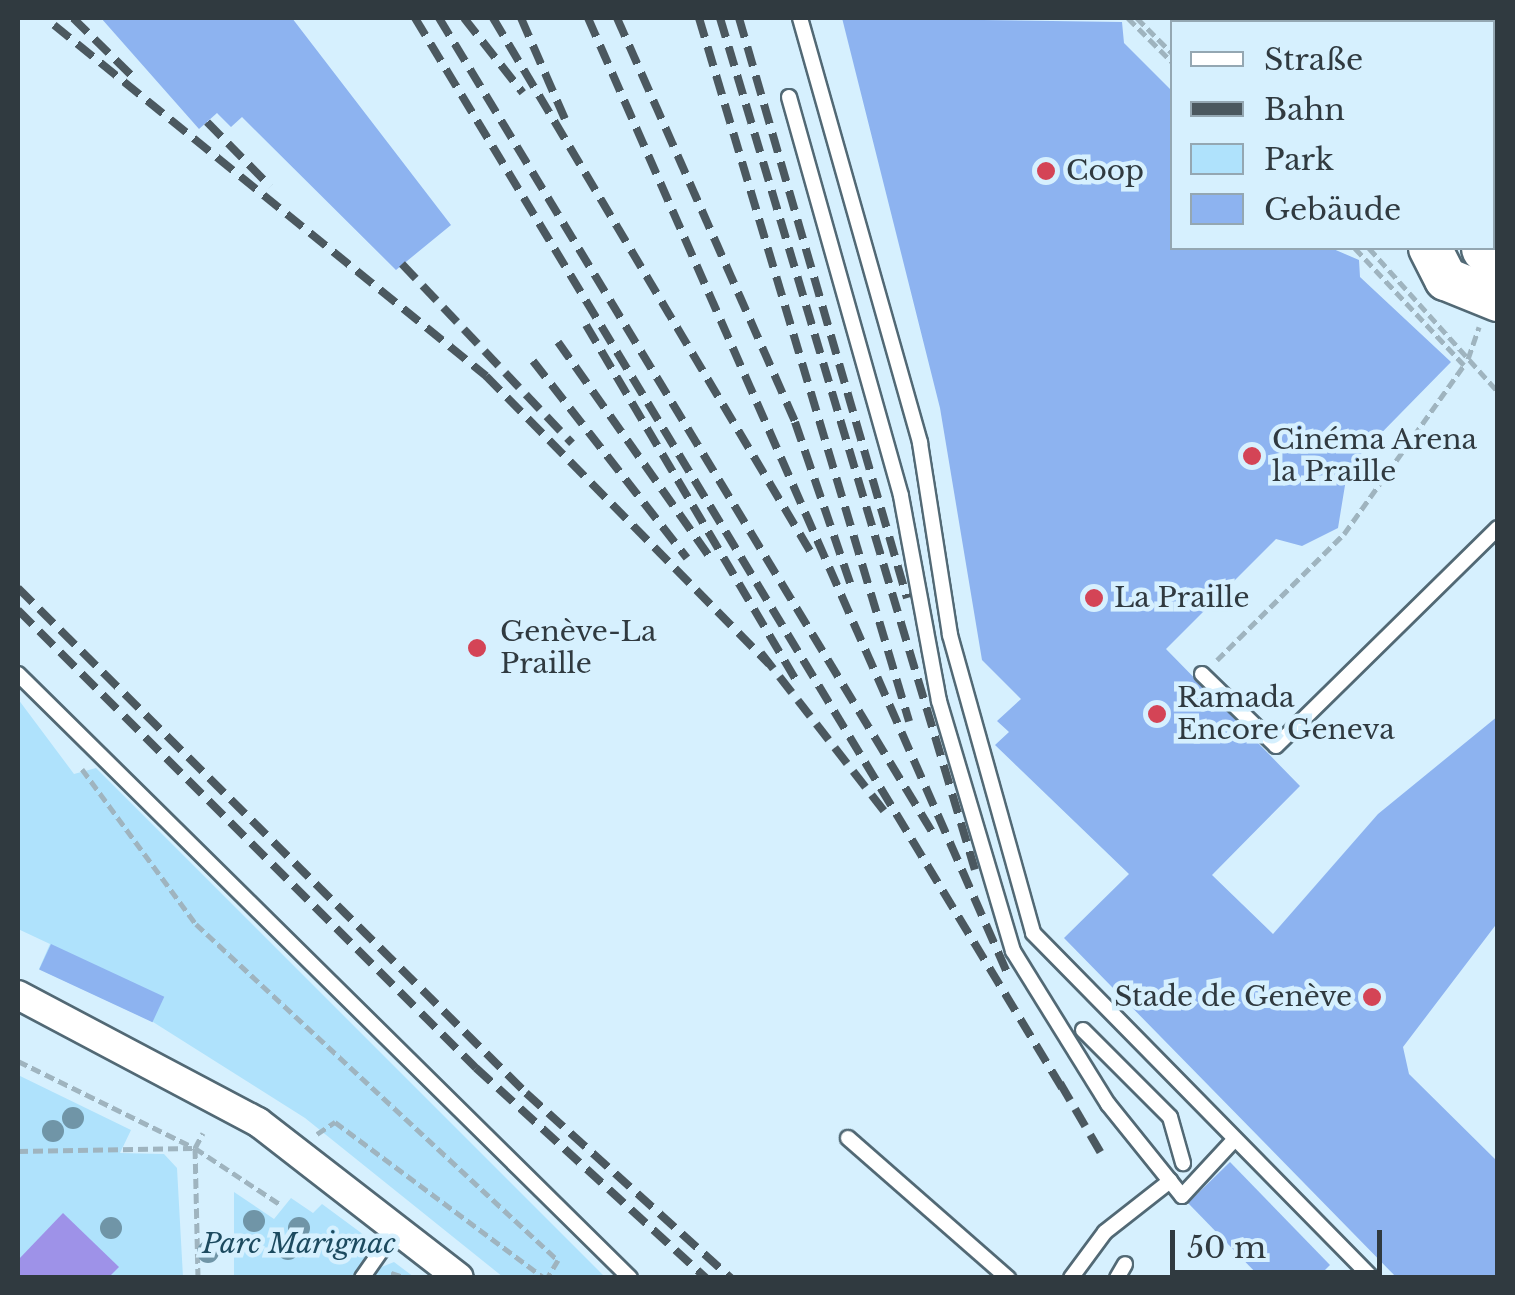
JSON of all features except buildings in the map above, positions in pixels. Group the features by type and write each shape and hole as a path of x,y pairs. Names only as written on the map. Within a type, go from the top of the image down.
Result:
{"highway":[{"path":"1487,250 1495,292"}],"main road":[{"path":"1431,250 1446,279 1495,292"}],"street":[{"path":"18,995 304,1153 400,1224 458,1278"}],"lane":[{"path":"800,18 920,443 950,635 1024,915 1045,950 1372,1278"},
{"path":"789,96 901,496 929,659 1013,951 1070,1044 1182,1196 1234,1140"},
{"path":"1202,674 1276,746 1498,528"},
{"path":"18,674 630,1278"},
{"path":"1070,1044 1104,1009"},
{"path":"1083,1030 1170,1117 1183,1163"},
{"path":"848,1138 1008,1278"},
{"path":"1071,1278 1105,1232 1170,1181"},
{"path":"362,1278 400,1224"},
{"path":"1117,1278 1126,1264"}],"path":[{"path":"1137,18 1170,51"},
{"path":"1126,19 1170,60"},
{"path":"1364,254 1498,392"},
{"path":"1202,674 1341,531 1466,363"},
{"path":"77,762 196,924 558,1260 545,1278 335,1122 304,1153"},
{"path":"18,1062 195,1148 281,1205"},
{"path":"198,1278 195,1148 203,1134"},
{"path":"18,1152 195,1148"}],"green space":[{"path":"18,699 74,774 96,768 605,1277 503,1277 305,1118 153,1022 39,969 50,944 18,929"},
{"path":"18,1075 131,1130 120,1153 164,1154 177,1168 183,1277 18,1277"},
{"name":"Parc Marignac","path":"234,1192 274,1219 291,1198 313,1213 322,1204 364,1235 363,1254 379,1268 394,1262 414,1277 234,1278"}],"shaded area":[{"path":"63,1213 119,1267 109,1277 18,1277 18,1260"}],"railway":[{"path":"73,18 133,77"},
{"path":"415,18 1065,1093"},
{"path":"439,18 934,835"},
{"path":"464,18 523,93"},
{"path":"493,18 810,551"},
{"path":"521,18 565,119"},
{"path":"588,18 1008,975"},
{"path":"617,18 795,422 851,586"},
{"path":"699,18 909,721"},
{"path":"720,18 975,870"},
{"path":"739,18 907,598"},
{"path":"54,25 486,376 769,664"},
{"path":"207,122 270,186"},
{"path":"402,264 572,443"},
{"path":"586,325 797,682"},
{"path":"558,342 709,556"},
{"path":"533,361 687,558"},
{"path":"18,588 526,1093 731,1278"},
{"path":"18,610 476,1068 706,1278"},
{"path":"761,653 884,811"},
{"path":"1060,1083 1102,1155"}],"place":[{"name":"Coop","path":"1046,171"},
{"name":"Cinéma Arena la Praille","path":"1252,456"},
{"name":"La Praille","path":"1094,598"},
{"name":"Genève-La Praille","path":"477,648"},
{"name":"Ramada Encore Geneva","path":"1157,714"},
{"name":"Stade de Genève","path":"1372,997"}]}
